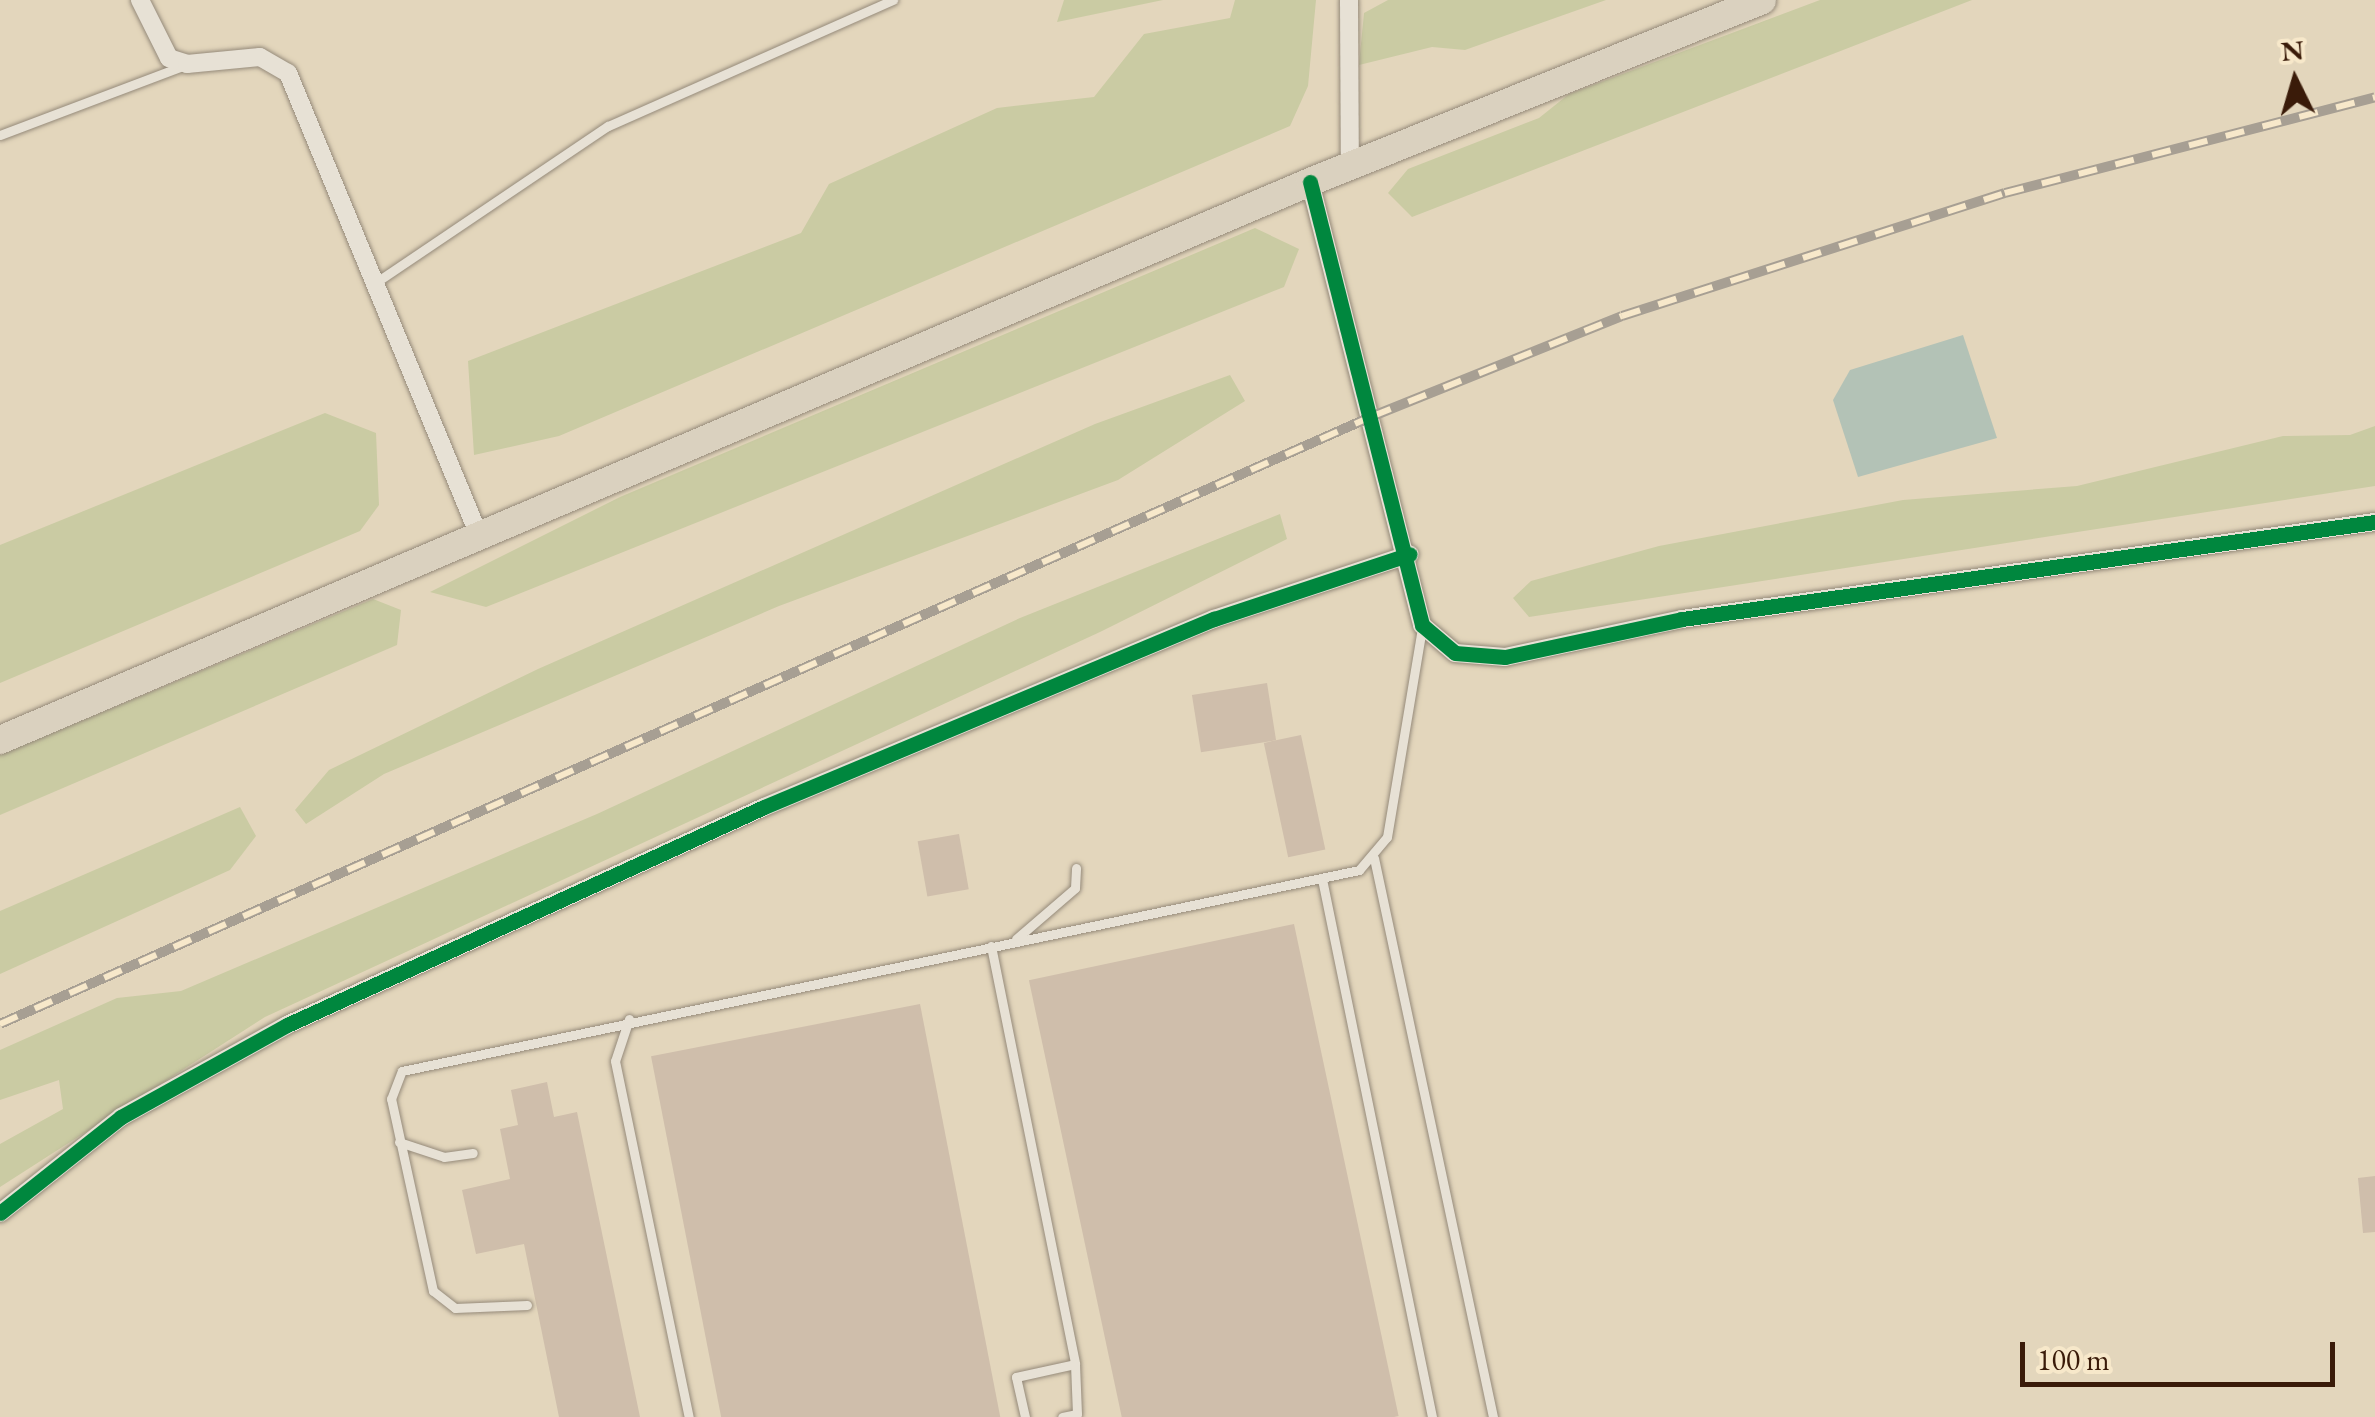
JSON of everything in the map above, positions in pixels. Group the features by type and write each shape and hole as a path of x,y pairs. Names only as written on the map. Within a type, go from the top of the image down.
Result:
{"main road":[{"path":"0,740 1310,182 1762,0"}],"street":[{"path":"140,0 169,58 187,64 260,57 288,72 480,538"},
{"path":"1349,0 1350,166"},
{"path":"1310,182 1410,554 1422,625 1455,653 1504,657 1682,619 2375,522"},
{"path":"0,1213 121,1117 287,1024 818,785 1214,620 1410,554"}],"lane":[{"path":"375,284 608,126 892,0"},
{"path":"0,135 187,64"},
{"path":"526,1304 456,1308 432,1291 391,1099 402,1071 416,1063 1322,879 1374,858 1387,838 1422,625"},
{"path":"1374,858 1493,1417"},
{"path":"1012,942 1075,888 1076,868"},
{"path":"1322,879 1432,1417"},
{"path":"991,946 1075,1364 1077,1414 1062,1417"},
{"path":"630,1020 615,1061 688,1417"},
{"path":"399,1142 444,1158 473,1154"},
{"path":"1024,1417 1016,1377 1075,1364"}],"green space":[{"path":"1064,0 1163,0 1057,22"},
{"path":"1235,0 1316,0 1308,86 1290,126 559,436 474,455 468,361 801,233 829,184 997,108 1094,97 1144,34 1230,18"},
{"path":"1388,0 1606,0 1465,50 1432,47 1359,65 1364,13"},
{"path":"1820,0 1972,0 1412,217 1388,193 1408,169 1539,118 1569,94"},
{"path":"1255,228 1299,249 1284,287 486,607 430,592 620,497"},
{"path":"1230,375 1245,401 1118,480 779,606 384,774 306,824 295,810 329,770 538,669 1095,424"},
{"path":"325,413 376,433 379,505 360,531 0,683 0,545"},
{"path":"2375,426 2375,486 1529,617 1513,598 1531,581 1659,546 1903,500 2077,486 2283,436 2350,435"},
{"path":"1280,514 1287,539 1100,632 265,1017 0,1187 0,1144 63,1109 59,1080 0,1100 0,1050 117,998 181,991 597,814 1020,618"},
{"path":"373,599 401,610 397,645 0,815 0,755"},
{"path":"240,807 256,836 230,870 0,974 0,911"}],"shaded area":[{"path":"1963,335 1997,438 1858,477 1833,400 1850,370"}],"building":[{"path":"1267,683 1276,740 1201,752 1192,695"},
{"path":"1301,735 1325,849 1288,857 1264,743"},
{"path":"959,834 969,889 927,896 918,841"},
{"path":"1294,924 1399,1416 1122,1417 1029,980"},
{"path":"920,1004 1000,1417 721,1417 651,1056"},
{"path":"547,1082 554,1117 577,1112 640,1417 559,1417 524,1244 476,1254 462,1190 510,1179 500,1129 518,1125 511,1090"},
{"path":"2375,1176 2375,1232 2363,1233 2358,1178"}],"railway":[{"path":"0,1024 1373,416 1622,316 2005,193 2375,97"}],"cycle path":[{"path":"1310,182 1422,625 1455,653 1505,657 1682,619 2375,522"},
{"path":"0,1213 121,1117 287,1025 764,807 1214,619 1410,554"}]}
